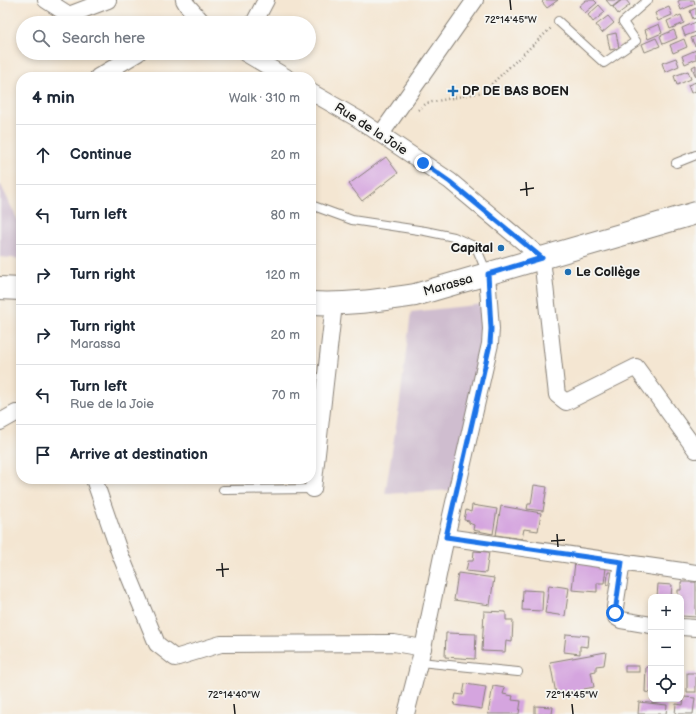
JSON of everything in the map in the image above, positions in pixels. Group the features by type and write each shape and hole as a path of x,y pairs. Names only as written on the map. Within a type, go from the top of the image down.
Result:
{"main road":[{"name":"Marassa","path":"316,303 334,304 415,295 696,213"},
{"path":"0,288 16,288"}],"street":[{"path":"46,0 69,15 108,0"},
{"path":"184,0 193,16"},
{"path":"258,16 266,0"},
{"path":"380,134 476,0"},
{"path":"106,72 126,60"},
{"path":"257,60 277,72"},
{"name":"Rue de la Joie","path":"316,95 358,119 450,182 542,258"},
{"path":"542,258 557,395 566,402 636,367 696,450"},
{"path":"406,714 422,655 446,537 490,344 491,329 488,274"},
{"path":"316,463 334,304"},
{"path":"0,422 16,413"},
{"path":"96,484 120,554 157,644 175,658 221,644 394,643 422,655"},
{"path":"313,489 314,484"},
{"path":"446,537 696,573"},
{"path":"622,562 615,607 616,617 621,620 648,624"},
{"path":"684,627 696,628"}],"lane":[{"path":"558,21 604,63 636,41 623,22 648,0"},
{"path":"676,163 696,155"},
{"path":"316,207 352,220 425,230 454,237 476,247 488,274"},
{"path":"223,490 313,489"},
{"path":"422,655 518,672"}],"path":[{"path":"415,112 427,103 483,92 558,21"}],"shaded area":[{"path":"0,183 16,217 16,259 0,257"},
{"path":"484,304 486,343 453,490 385,494 399,408 411,312"}],"building":[{"path":"544,0 558,0 547,8 542,2"},
{"path":"586,0 594,0 597,3 585,13 579,6"},
{"path":"606,0 621,0 612,7"},
{"path":"622,0 626,0 630,5 618,14 613,7"},
{"path":"694,0 695,4 681,10 678,1"},
{"path":"599,5 605,12 593,22 588,15"},
{"path":"669,7 672,15 658,21 655,13"},
{"path":"696,8 696,18 693,19 690,11"},
{"path":"681,15 684,23 670,29 667,21"},
{"path":"608,16 614,23 602,33 596,25"},
{"path":"696,22 696,32 685,36 682,28"},
{"path":"659,24 662,33 648,39 645,30"},
{"path":"674,30 677,38 663,44 660,36"},
{"path":"616,33 619,48 610,50 607,35"},
{"path":"696,36 696,46 695,46 691,38"},
{"path":"656,38 660,46 645,52 642,44"},
{"path":"684,39 687,47 673,53 670,45"},
{"path":"696,50 696,59 685,64 682,56"},
{"path":"676,58 679,66 665,72 662,63"},
{"path":"696,65 696,77 692,67"},
{"path":"688,71 691,79 677,85 674,76"},
{"path":"696,82 696,91 691,93 688,85"},
{"path":"386,157 398,173 362,201 349,184"},
{"path":"534,485 547,487 543,511 527,509 528,504 531,504"},
{"path":"472,505 497,509 493,534 473,530 474,525 469,523 469,521 464,520 466,510 471,512"},
{"path":"501,506 541,513 538,531 524,529 522,539 496,535"},
{"path":"474,551 489,552 486,573 466,571 468,561 473,561"},
{"path":"575,562 599,565 598,567 606,568 604,583 597,583 597,592 572,590"},
{"path":"608,572 617,572 616,585 607,585"},
{"path":"458,573 494,578 490,605 454,600"},
{"path":"681,582 696,582 696,617 684,616 684,594 678,594 678,590 681,590"},
{"path":"658,584 672,585 671,594 657,594"},
{"path":"549,585 569,588 565,616 545,613"},
{"path":"523,590 543,591 542,611 522,610"},
{"path":"484,611 506,612 506,620 513,620 512,642 506,641 505,652 482,651"},
{"path":"446,633 476,634 475,659 445,657"},
{"path":"566,634 589,636 588,647 580,646 580,654 564,652"},
{"path":"606,652 604,665 596,666 596,671 591,672 594,687 569,694 568,692 556,694 550,662"},
{"path":"625,666 639,666 639,672 625,672"},
{"path":"646,667 648,667 648,692 645,692"},
{"path":"687,673 696,673 696,692 687,692"},
{"path":"465,684 486,687 482,709 454,705 456,694 463,695"},
{"path":"493,686 505,688 503,694 513,696 512,700 521,701 519,714 488,714"},
{"path":"684,697 695,698 693,714 675,714 676,704 683,705"},
{"path":"639,702 667,705 666,714 638,714"},
{"path":"535,706 553,707 552,714 535,714"}],"place":[{"name":"DP DE BAS BOEN","path":"453,91"},
{"name":"Capital","path":"501,248"},
{"name":"Le Collège","path":"568,272"}],"route":[{"path":"423,163 450,182 542,258 488,274 491,329 490,344 446,537 622,562 615,613"}]}
